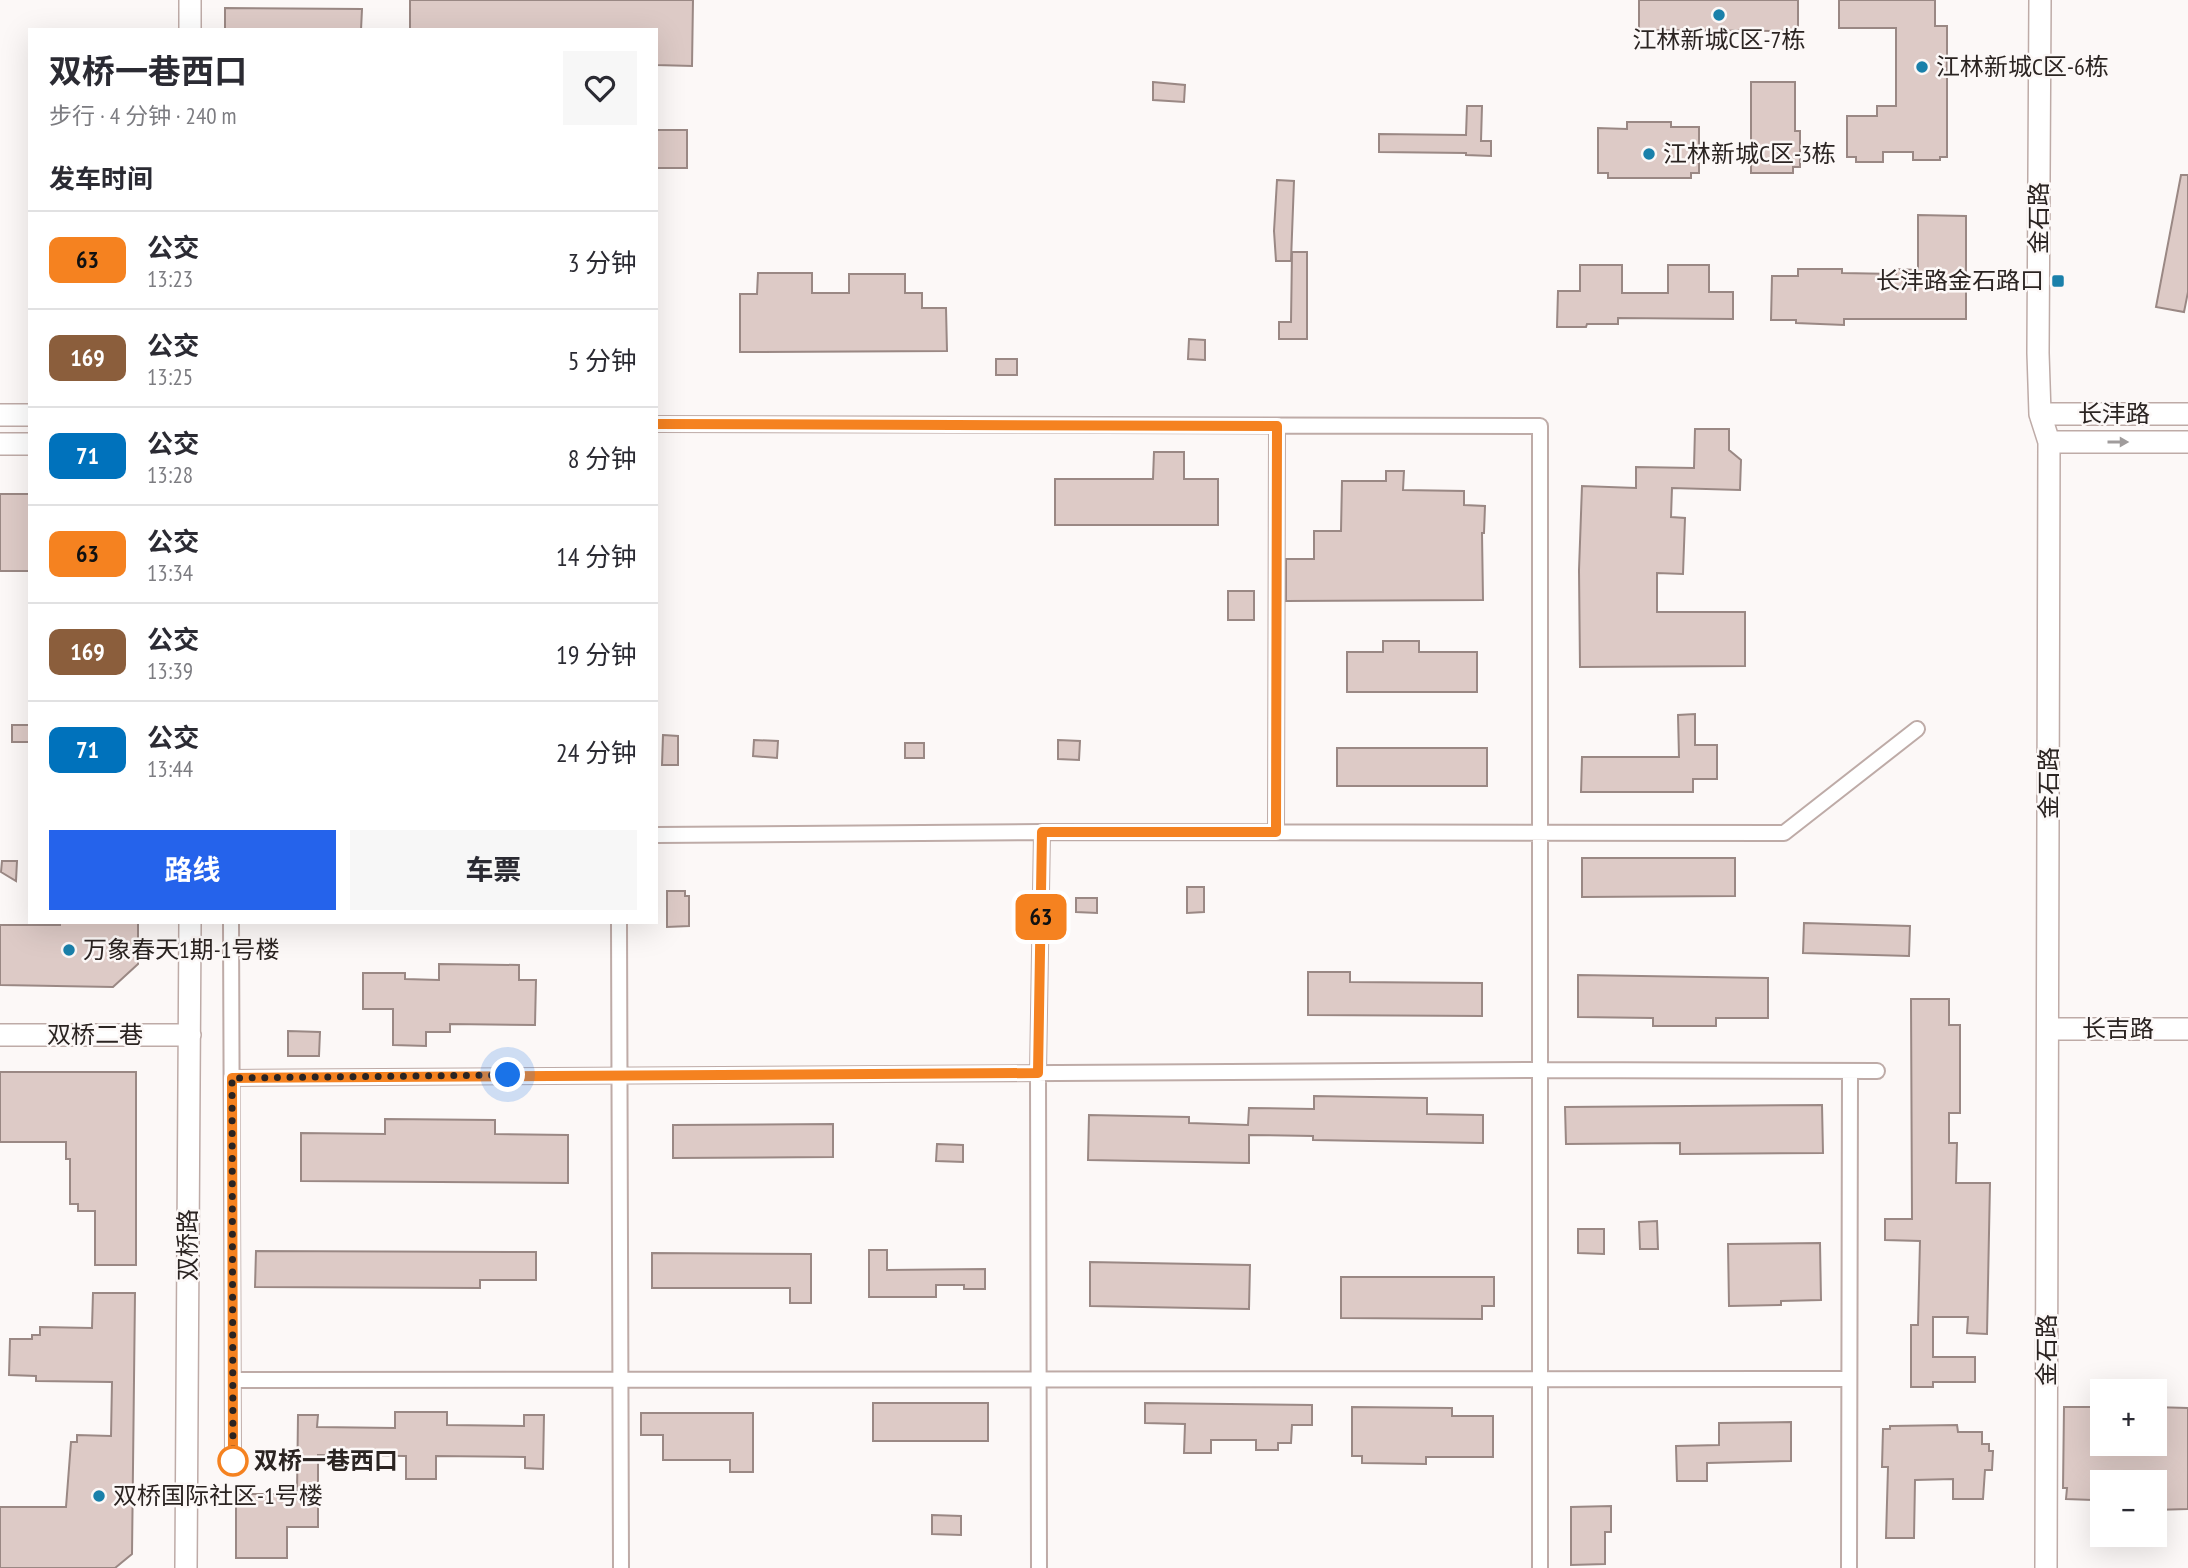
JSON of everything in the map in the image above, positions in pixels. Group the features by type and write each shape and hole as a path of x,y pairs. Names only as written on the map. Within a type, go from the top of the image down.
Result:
{"street":[{"path":"190,0 190,28"},
{"name":"金石路","path":"2040,0 2038,339 2040,414 2049,442 2046,1568"},
{"name":"长沣路","path":"2040,414 2188,414"},
{"path":"0,415 28,415"},
{"path":"658,424 1540,426 1540,1568"},
{"path":"1276,832 1277,426"},
{"name":"长沣路","path":"2049,442 2188,442"},
{"path":"0,444 28,444"},
{"path":"658,835 1042,832 1784,833 1917,730"},
{"path":"1039,1568 1038,1073 1042,832"},
{"name":"双桥路","path":"186,1568 190,924"},
{"path":"232,924 233,1461"},
{"path":"619,924 621,1568"},
{"name":"长吉路","path":"2048,1029 2188,1029"},
{"name":"双桥二巷","path":"0,1035 190,1035"},
{"path":"232,1078 1541,1070 1877,1071"},
{"path":"1849,1568 1850,1071"},
{"path":"234,1380 1848,1379"}],"building":[{"path":"410,0 693,0 692,66 658,65 658,28 410,28"},
{"name":"江林新城C区-7栋","path":"1639,0 1798,0 1798,31 1639,30"},
{"name":"江林新城C区-6栋","path":"1839,0 1935,0 1935,26 1947,26 1947,157 1940,157 1940,160 1913,160 1913,152 1883,152 1883,162 1856,162 1856,157 1847,157 1847,116 1877,116 1877,106 1896,106 1896,28 1839,28"},
{"path":"225,8 362,9 361,28 225,28"},
{"path":"1153,82 1185,85 1184,102 1153,100"},
{"path":"1751,82 1795,82 1795,131 1800,131 1800,167 1793,167 1793,173 1751,173"},
{"path":"1467,106 1482,106 1481,141 1491,141 1491,156 1466,153 1379,152 1379,134 1466,135"},
{"name":"江林新城C区-3栋","path":"1627,122 1671,122 1671,127 1699,127 1699,173 1691,173 1691,178 1608,178 1608,173 1598,173 1598,128 1627,129"},
{"path":"658,130 687,130 687,168 658,168"},
{"path":"2181,175 2188,175 2188,292 2184,312 2156,307"},
{"path":"1277,180 1294,181 1291,261 1276,261 1274,231"},
{"path":"1918,215 1966,216 1966,319 1844,319 1844,325 1771,320 1772,276 1798,276 1798,269 1842,269 1842,273 1896,274 1896,269 1918,270"},
{"path":"1292,252 1307,252 1307,339 1279,339 1279,322 1291,322"},
{"path":"1580,265 1622,265 1622,293 1668,293 1668,265 1709,265 1709,292 1733,292 1733,319 1618,318 1618,324 1557,327 1558,291 1580,291"},
{"path":"758,273 812,273 812,293 849,293 849,274 905,274 905,293 922,293 922,308 946,308 947,351 740,352 740,294 757,294"},
{"path":"1189,339 1205,340 1205,360 1188,359"},
{"path":"996,359 1017,359 1017,375 996,375"},
{"path":"1695,429 1729,429 1729,450 1741,460 1740,490 1672,488 1671,517 1685,518 1683,574 1657,573 1657,612 1745,612 1745,666 1580,667 1582,486 1636,488 1636,467 1694,468"},
{"path":"1154,452 1184,452 1184,479 1218,479 1218,525 1055,525 1055,479 1153,479"},
{"path":"1386,471 1404,471 1403,490 1464,491 1464,505 1485,506 1482,533 1483,600 1286,601 1286,559 1314,559 1314,531 1341,531 1342,481 1386,481"},
{"path":"0,494 28,494 28,571 0,571"},
{"path":"1228,591 1254,591 1254,620 1228,620"},
{"path":"1383,641 1419,641 1419,652 1477,652 1477,692 1347,692 1347,652 1383,652"},
{"path":"1695,714 1695,745 1717,745 1717,779 1693,779 1693,792 1581,792 1582,757 1679,757 1678,715"},
{"path":"12,725 28,725 28,742 12,742"},
{"path":"663,735 678,736 678,765 662,765"},
{"path":"754,740 778,741 777,758 753,756"},
{"path":"1058,740 1080,741 1079,760 1058,759"},
{"path":"905,743 924,743 924,758 905,758"},
{"path":"1337,748 1487,748 1487,786 1337,786"},
{"path":"1582,858 1735,858 1735,896 1582,897"},
{"path":"2,861 17,861 16,881 1,872"},
{"path":"1187,887 1204,887 1204,912 1187,913"},
{"path":"667,891 685,891 685,896 689,896 689,926 667,927"},
{"path":"1076,898 1097,898 1097,913 1076,912"},
{"path":"1804,923 1910,926 1909,956 1803,953"},
{"name":"万象春天1期-1号楼","path":"138,924 138,964 113,987 0,985 0,925"},
{"path":"439,964 519,965 519,980 536,980 535,1025 450,1024 450,1032 426,1032 426,1046 393,1045 393,1009 363,1009 363,973 405,973 405,979 439,980"},
{"path":"1308,972 1350,972 1350,982 1482,983 1482,1016 1308,1015"},
{"path":"1578,975 1768,978 1768,1018 1716,1018 1716,1026 1653,1026 1653,1018 1578,1017"},
{"path":"1911,999 1949,999 1949,1025 1960,1025 1960,1113 1949,1113 1949,1143 1957,1143 1956,1183 1990,1183 1987,1334 1967,1333 1968,1317 1933,1317 1933,1357 1975,1357 1975,1382 1933,1382 1933,1387 1911,1387 1911,1325 1918,1325 1920,1241 1885,1240 1885,1219 1912,1219"},
{"path":"288,1031 320,1032 319,1056 288,1056"},
{"path":"0,1072 136,1072 136,1265 95,1265 95,1211 78,1211 78,1204 70,1204 70,1159 66,1159 66,1142 0,1142"},
{"path":"1314,1096 1427,1098 1427,1114 1483,1115 1483,1143 1313,1140 1313,1136 1249,1135 1249,1163 1088,1160 1089,1115 1189,1117 1189,1123 1248,1125 1249,1108 1314,1109"},
{"path":"1822,1105 1823,1153 1680,1154 1680,1143 1566,1144 1565,1107"},
{"path":"385,1119 495,1120 495,1134 568,1135 568,1183 301,1181 301,1133 385,1134"},
{"path":"833,1124 833,1157 673,1158 673,1125"},
{"path":"937,1144 963,1145 963,1162 936,1161"},
{"path":"1657,1221 1658,1249 1640,1249 1639,1222"},
{"path":"1578,1229 1604,1229 1604,1254 1578,1253"},
{"path":"1820,1243 1821,1300 1781,1301 1781,1305 1729,1306 1728,1244"},
{"path":"869,1250 887,1250 887,1270 985,1269 985,1289 964,1289 964,1285 936,1285 936,1297 869,1297"},
{"path":"256,1251 536,1252 536,1280 480,1280 480,1288 255,1287"},
{"path":"652,1253 811,1254 811,1303 790,1303 790,1288 652,1288"},
{"path":"1090,1262 1250,1265 1249,1309 1090,1306"},
{"path":"1341,1277 1494,1277 1494,1306 1482,1306 1482,1319 1341,1318"},
{"path":"93,1293 135,1293 132,1554 115,1568 0,1568 0,1507 66,1507 71,1442 77,1442 77,1435 111,1436 112,1382 36,1381 36,1376 9,1375 10,1339 32,1339 32,1335 40,1335 40,1327 92,1328"},
{"path":"873,1403 988,1403 988,1441 873,1441"},
{"path":"1145,1403 1312,1405 1312,1425 1292,1425 1291,1443 1278,1443 1278,1450 1256,1450 1256,1440 1211,1440 1211,1453 1184,1453 1185,1424 1145,1423"},
{"path":"1352,1407 1452,1408 1452,1416 1493,1416 1493,1457 1426,1457 1426,1464 1362,1463 1362,1456 1352,1456"},
{"path":"2064,1407 2090,1407 2090,1456 2167,1456 2167,1407 2188,1408 2188,1509 2167,1510 2167,1470 2090,1470 2090,1500 2066,1499 2067,1488 2063,1488"},
{"path":"395,1412 447,1412 447,1425 524,1426 524,1415 544,1415 543,1469 525,1468 525,1457 436,1456 436,1479 406,1479 406,1456 318,1455 318,1527 287,1527 287,1558 236,1558 236,1494 297,1494 298,1415 318,1415 317,1427 395,1428"},
{"path":"641,1413 753,1413 753,1472 730,1472 730,1460 663,1460 663,1435 641,1435"},
{"path":"1791,1422 1791,1461 1707,1463 1707,1481 1677,1481 1676,1446 1719,1445 1719,1423"},
{"path":"1957,1425 1958,1432 1982,1432 1982,1444 1989,1444 1989,1451 1993,1451 1992,1470 1985,1470 1983,1499 1953,1499 1953,1479 1915,1480 1914,1538 1886,1538 1888,1467 1882,1467 1883,1429 1890,1429 1890,1426"},
{"path":"1611,1506 1611,1532 1605,1532 1605,1564 1571,1565 1571,1507"},
{"path":"932,1515 961,1516 961,1535 932,1534"}],"bus line":[{"name":"63","path":"233,1461 232,1078 1038,1073 1042,832 1276,832 1277,426 658,424"}],"place":[{"name":"江林新城C区-7栋","path":"1719,15"},
{"name":"江林新城C区-6栋","path":"1922,67"},
{"name":"江林新城C区-3栋","path":"1649,154"},
{"name":"长沣路金石路口","path":"2058,281"},
{"name":"万象春天1期-1号楼","path":"69,950"},
{"name":"双桥一巷西口","path":"233,1461"},
{"name":"双桥国际社区-1号楼","path":"99,1496"}],"route":[{"path":"233,1461 232,1078 508,1075"}]}
